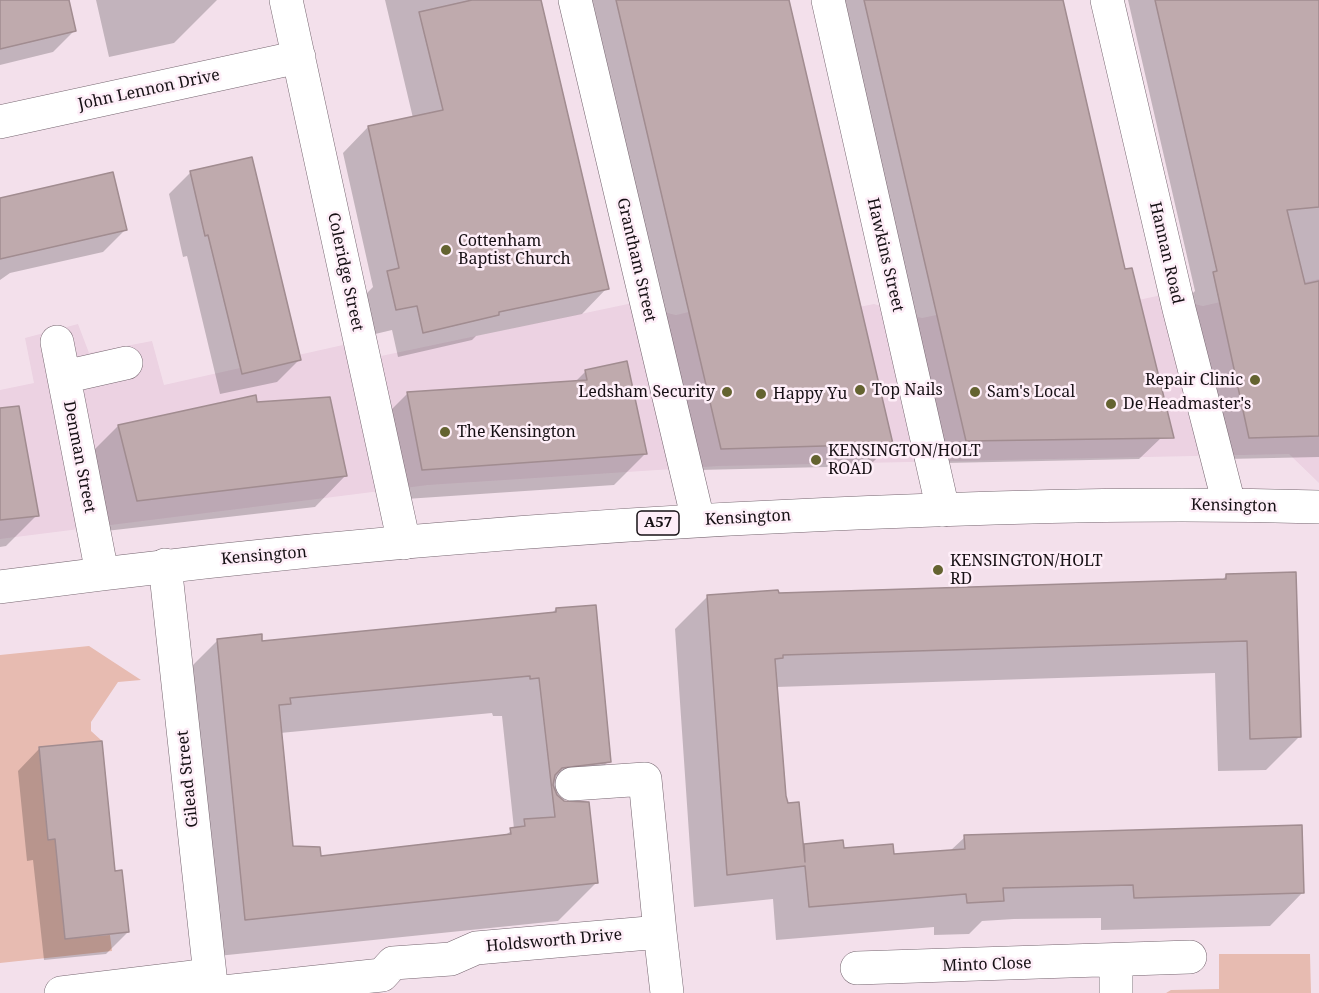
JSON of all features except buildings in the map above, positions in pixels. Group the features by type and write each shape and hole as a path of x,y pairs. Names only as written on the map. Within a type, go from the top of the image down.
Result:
{"street":[{"name":"Coleridge Street","path":"286,0 404,543"},
{"name":"Grantham Street","path":"575,0 698,520"},
{"name":"Hawkins Street","path":"828,0 942,510"},
{"name":"Hannan Road","path":"1107,0 1179,309 1229,504"},
{"name":"John Lennon Drive","path":"0,122 298,57"},
{"name":"Denman Street","path":"57,342 102,573"},
{"path":"64,377 126,363"},
{"name":"Kensington","path":"0,586 165,565 404,543 698,520 942,510 1229,504 1319,507"},
{"name":"Gilead Street","path":"165,565 212,987"},
{"path":"572,784 645,779 667,993"},
{"name":"Holdsworth Drive","path":"61,993 212,987 381,975 393,963 451,959 476,948 660,932"},
{"name":"Minto Close","path":"857,968 1116,977 1190,957"}],"shaded area":[{"path":"1319,279 1319,483 1289,454 719,466 428,485 0,539 0,390 34,383 25,338 78,324 89,353 152,341 164,385 343,345 381,356 628,304 676,315 769,293 774,324 874,304 922,318 1015,298 1022,325 1157,296 1203,306"},
{"path":"89,646 141,680 118,682 91,722 91,731 102,741 39,748 48,840 101,835 105,872 59,877 65,939 110,935 112,951 0,963 0,655"},
{"path":"1219,954 1310,954 1311,993 1166,993 1171,990 1219,989"}],"place":[{"name":"Cottenham Baptist Church","path":"446,250"},
{"name":"Repair Clinic","path":"1255,380"},
{"name":"Top Nails","path":"860,390"},
{"name":"Ledsham Security","path":"727,392"},
{"name":"Sam's Local","path":"975,392"},
{"name":"Happy Yu","path":"761,394"},
{"name":"De Headmaster's","path":"1111,404"},
{"name":"The Kensington","path":"445,432"},
{"name":"KENSINGTON/HOLT ROAD","path":"816,460"},
{"name":"KENSINGTON/HOLT RD","path":"938,570"}]}
